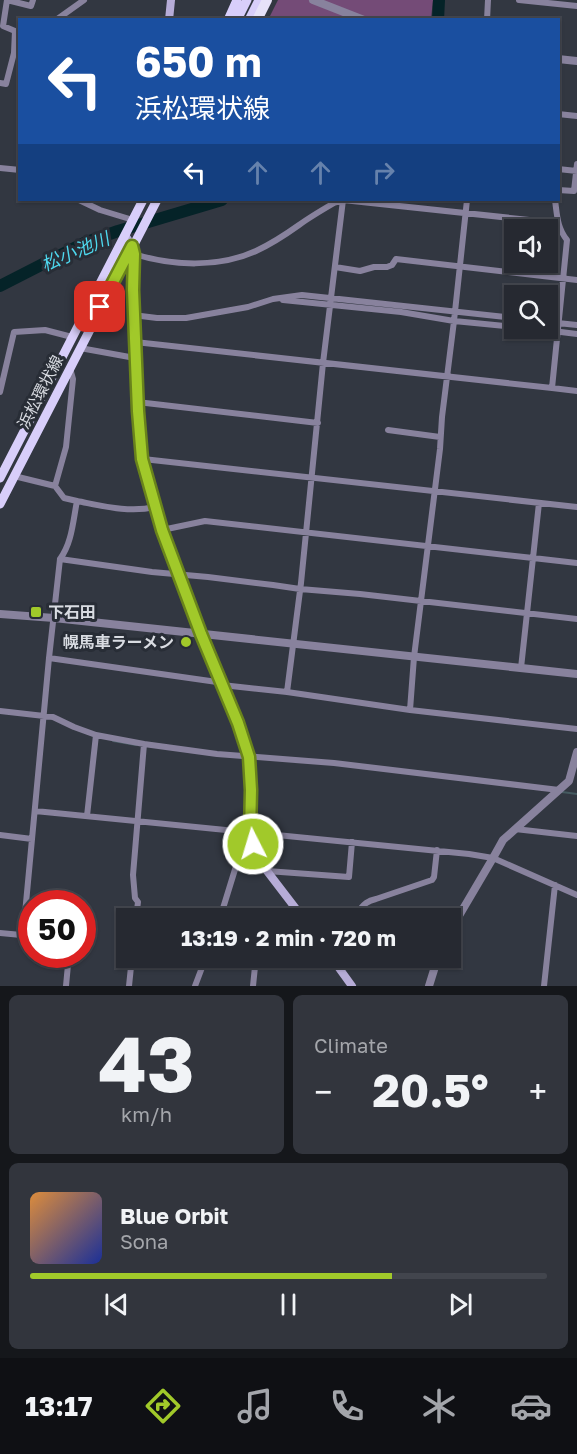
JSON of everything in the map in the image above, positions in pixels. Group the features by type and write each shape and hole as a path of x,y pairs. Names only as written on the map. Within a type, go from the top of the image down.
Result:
{"highway":[{"path":"258,18 267,0"}],"main road":[{"path":"169,18 171,0"},
{"path":"229,18 237,0"},
{"path":"238,18 247,0"},
{"path":"250,18 260,0"},
{"name":"浜松環状線","path":"1,473 142,201"},
{"name":"浜松環状線","path":"0,504 156,201"},
{"path":"125,235 133,250 133,315 142,459 162,530 178,575 238,723 249,757 251,790 245,832 267,871 295,908"},
{"path":"339,968 352,986"}],"street":[{"path":"0,83 6,84 13,57 15,31 3,26 7,0 31,6 33,0"},
{"path":"60,18 84,0"},
{"path":"314,0 359,18"},
{"path":"487,18 488,0"},
{"path":"519,0 577,5"},
{"path":"574,0 577,5"},
{"path":"13,57 18,54"},
{"path":"560,59 577,62"},
{"path":"560,114 577,116"},
{"path":"560,190 576,191 577,164"},
{"path":"0,168 18,170"},
{"path":"560,169 577,171"},
{"path":"81,201 132,221"},
{"path":"133,250 154,260 180,264 233,258 255,252 338,201"},
{"path":"287,692 343,201"},
{"path":"352,201 521,219"},
{"path":"410,710 414,657 440,449 466,201"},
{"path":"555,201 557,219"},
{"path":"558,223 567,240 558,332 577,334"},
{"path":"335,267 360,271 374,267 387,267 392,265 396,259 577,280"},
{"path":"133,315 186,318 302,295 504,317"},
{"path":"273,299 401,312 504,326"},
{"path":"559,323 577,325"},
{"path":"0,392 14,332 45,330 72,337"},
{"path":"552,388 557,339"},
{"path":"135,342 577,391"},
{"path":"79,348 135,358"},
{"path":"55,486 66,447 73,379 69,367"},
{"path":"137,402 318,423"},
{"path":"388,430 440,437"},
{"path":"142,459 577,507"},
{"path":"14,476 55,486 64,498 77,501 132,510 155,507"},
{"path":"27,890 60,560 67,551 77,501"},
{"path":"520,669 539,503"},
{"path":"162,530 205,521 577,563"},
{"path":"60,560 577,619"},
{"path":"0,614 223,635 577,675"},
{"path":"49,658 217,682 222,685 577,729"},
{"path":"0,711 53,717 96,735 144,744 217,754 334,764 559,790"},
{"path":"87,816 96,735"},
{"path":"137,908 133,875 144,744"},
{"path":"461,913 503,840 569,781 577,752"},
{"path":"35,811 469,854 494,858 577,894"},
{"path":"515,829 577,836"},
{"path":"223,908 245,832"},
{"path":"0,836 32,839"},
{"path":"267,871 349,878 352,842"},
{"path":"362,908 368,901 432,880 437,850"},
{"path":"544,986 555,885"},
{"path":"0,933 18,935"},
{"path":"66,986 68,968"},
{"path":"129,986 131,968"},
{"path":"195,986 202,968"},
{"path":"253,986 255,968"},
{"path":"429,986 435,968"}],"shaded area":[{"path":"278,0 433,0 431,18 269,18"}],"waterway":[{"name":"松小池川","path":"438,18 439,0"},
{"name":"松小池川","path":"0,286 84,243 219,201"},
{"path":"113,741 136,745"},
{"path":"562,792 577,794"}],"place":[{"name":"下石田","path":"36,612"},
{"name":"幌馬車ラーメン","path":"186,642"}],"route":[{"path":"100,307 132,246 142,459 172,559 238,723 249,757 250,832 253,844"}]}
